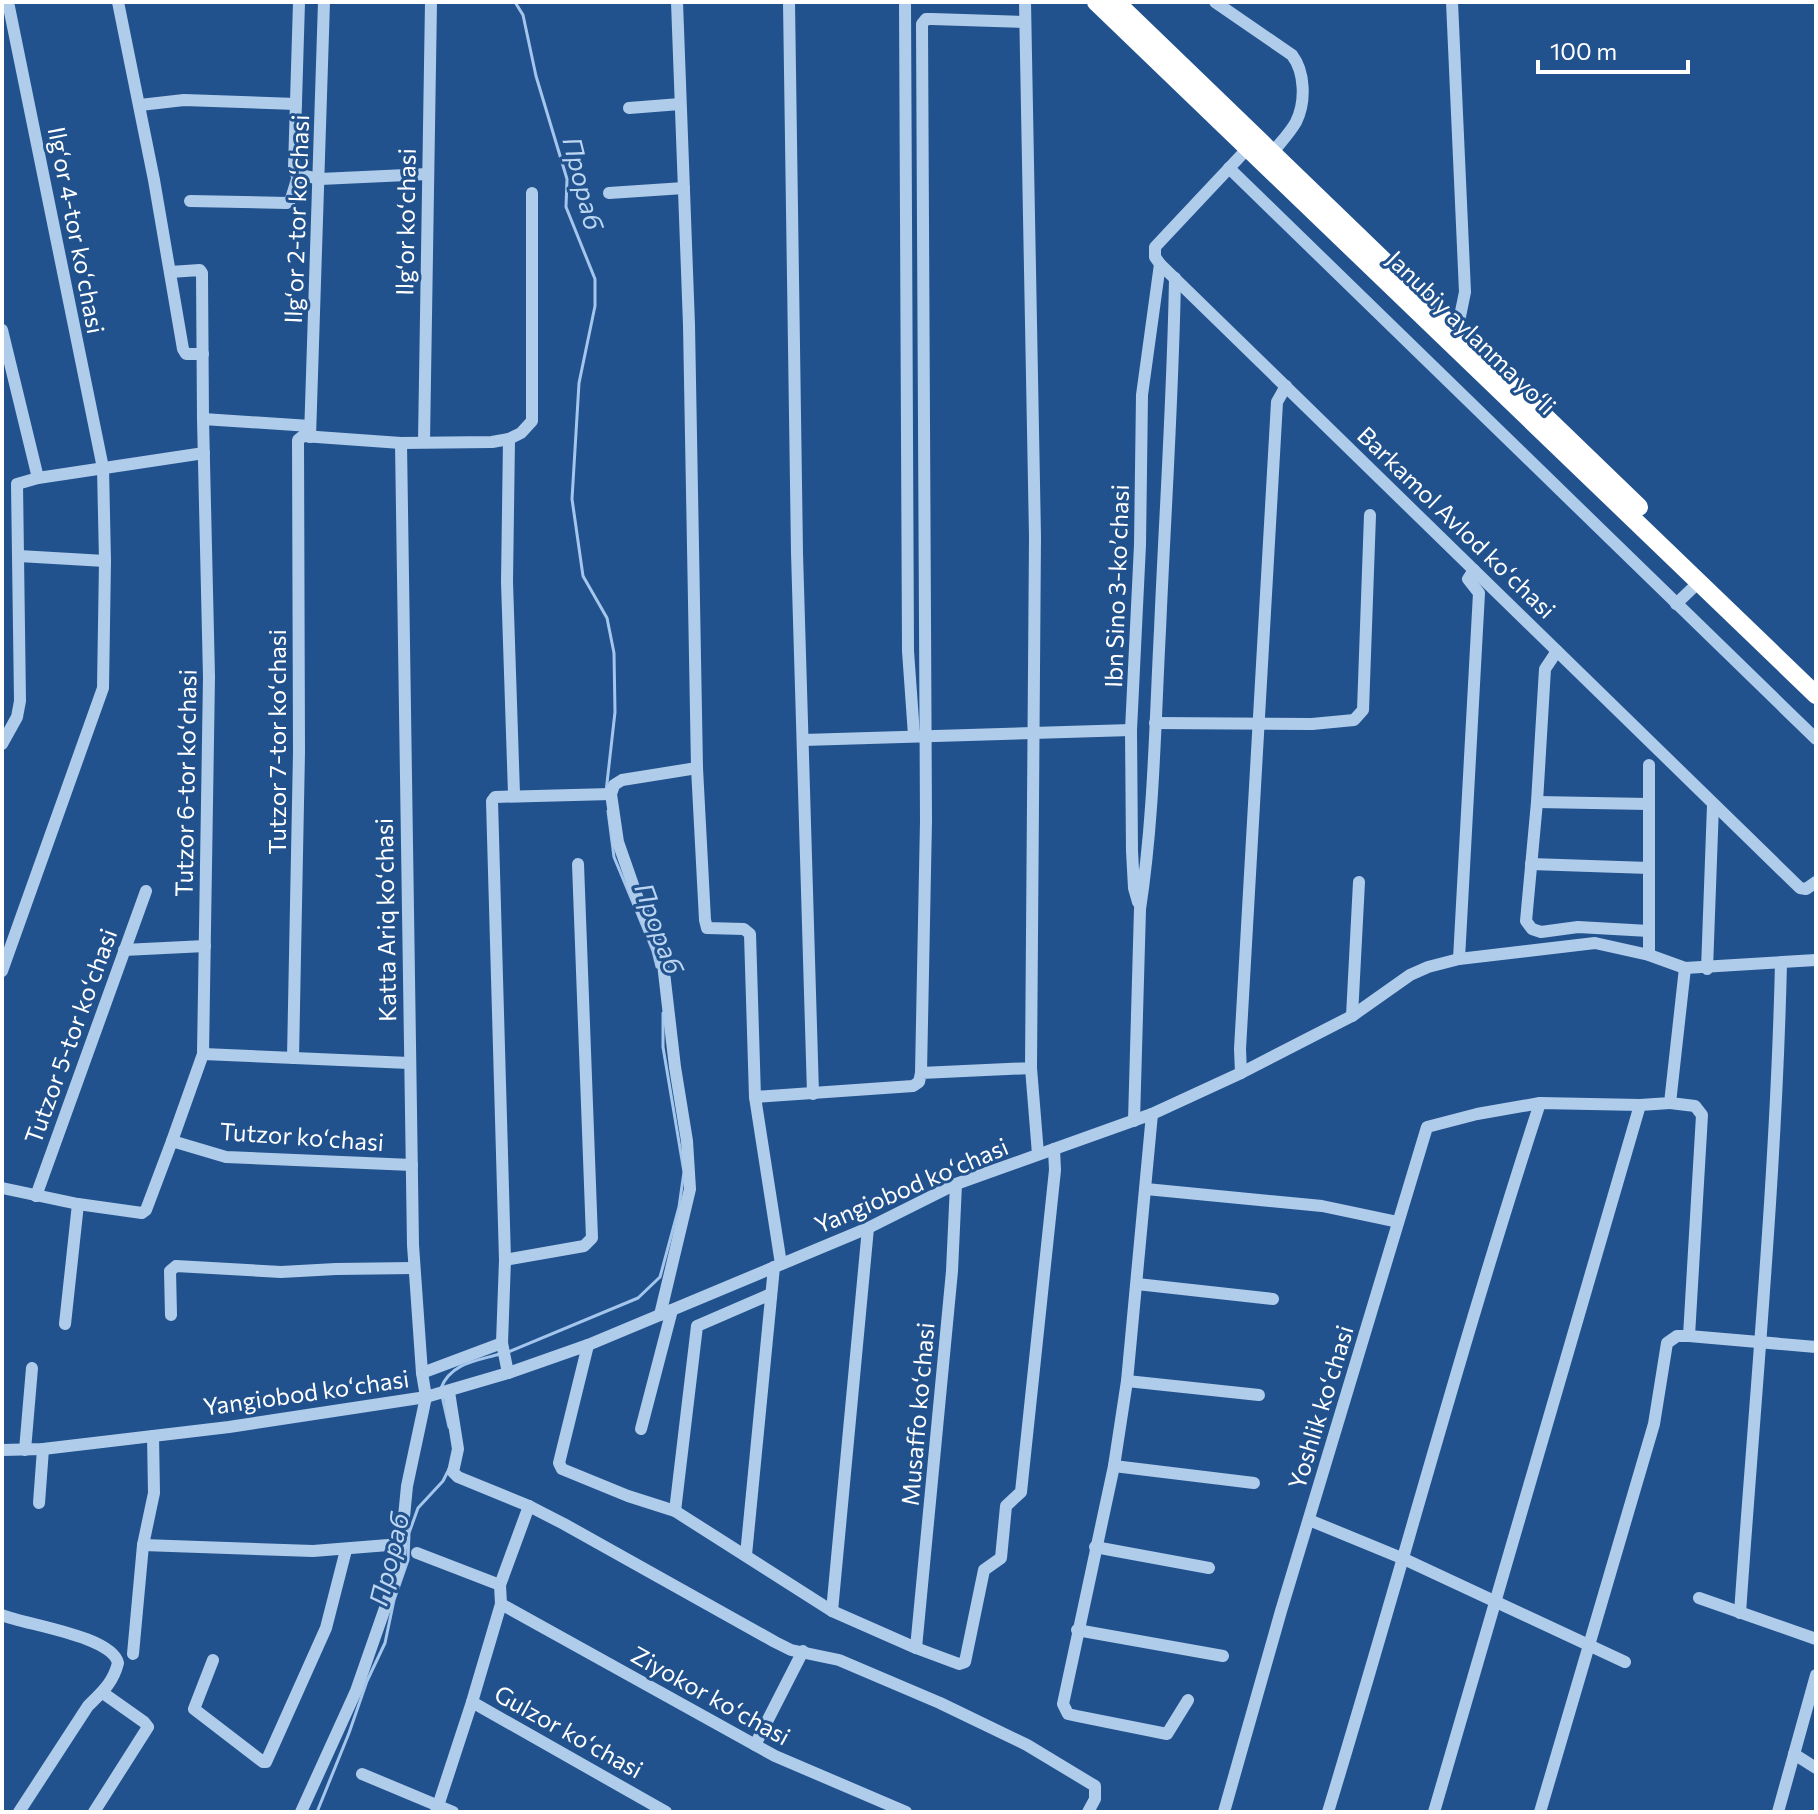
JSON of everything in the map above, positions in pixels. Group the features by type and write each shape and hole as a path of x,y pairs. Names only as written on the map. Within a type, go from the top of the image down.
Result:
{"highway":[{"name":"Janubiy aylanma yoʻli","path":"1096,2 1816,695"},
{"name":"Janubiy aylanma yoʻli","path":"1116,2 1816,679"}],"street":[{"name":"Ilgʻor 4-tor koʻchasi","path":"2,971 103,688 105,561 103,468 8,2"},
{"path":"118,2 140,105 183,349 186,354 203,354"},
{"path":"190,201 287,203 291,199 298,176 294,168 299,2"},
{"name":"Ilgʻor 2-tor koʻchasi","path":"310,431 324,2"},
{"name":"Ilgʻor koʻchasi","path":"424,442 431,2"},
{"path":"677,2 697,768 705,925 713,929 744,929 750,934 755,1097 778,1266 771,1294 746,1555"},
{"path":"789,2 797,553 813,1094"},
{"path":"755,1097 913,1086 919,1082 921,1073 926,821 908,651 905,2"},
{"path":"1025,2 1035,537 1031,1068 1038,1154"},
{"path":"1215,2 1292,55 1299,64 1302,74 1299,114 1272,153"},
{"path":"1452,2 1465,292 1457,331"},
{"path":"919,735 925,511 922,24 926,19 1025,22"},
{"path":"140,105 184,100 296,104"},
{"path":"629,108 680,104"},
{"path":"905,113 921,115"},
{"path":"1160,264 1155,257 1155,247 1248,148"},
{"path":"1229,168 1816,739"},
{"path":"298,176 320,179 428,174"},
{"path":"609,193 684,188"},
{"path":"203,419 401,443 492,442 521,433 532,421 532,193"},
{"name":"Barkamol Avlod koʻchasi","path":"1160,264 1800,888 1806,889 1816,882"},
{"name":"Ibn Sino 3-koʼchasi","path":"1140,909 1134,888 1132,851 1131,730 1141,529 1142,395 1160,264"},
{"name":"Tutzor 6-tor koʻchasi","path":"170,272 202,271 209,677 203,1054 172,1141"},
{"name":"Ibn Sino 3-koʼchasi","path":"1134,1121 1140,909 1155,723 1174,369 1175,278"},
{"path":"2,330 38,478"},
{"path":"1241,1073 1277,402 1286,386"},
{"name":"Tutzor 7-tor koʻchasi","path":"293,1058 299,752 297,447 298,440 310,431"},
{"path":"509,439 507,582 514,794"},
{"name":"Katta Ariq koʻchasi","path":"401,443 414,1268 426,1397"},
{"path":"2,488 38,478 204,453"},
{"path":"2,744 19,710 17,484"},
{"path":"1155,723 1259,726 1354,720 1363,710 1370,515"},
{"path":"19,556 105,561"},
{"path":"1459,959 1479,593 1468,579 1474,570"},
{"path":"1676,604 1699,582"},
{"path":"1557,651 1545,669 1526,921 1532,929 1541,932 1578,927 1649,931"},
{"path":"803,740 1131,730"},
{"path":"1649,765 1649,955"},
{"path":"607,794 622,780 697,768"},
{"path":"508,1373 502,1343 505,1260 491,806 495,797 514,794 607,794"},
{"path":"607,794 618,842 662,955 687,1141 690,1189 641,1429"},
{"path":"1537,802 1648,804"},
{"path":"1707,969 1713,805"},
{"path":"505,1260 584,1246 592,1238 578,864"},
{"path":"1531,864 1649,868"},
{"path":"1352,1016 1359,882"},
{"name":"Tutzor 5-tor koʻchasi","path":"36,1196 146,891"},
{"name":"Yangiobod koʻchasi","path":"2,1450 43,1449 229,1427 426,1397 508,1373 588,1345 778,1266 868,1228 956,1184 1152,1114 1352,1016 1410,975 1459,959 1595,943 1649,955 1685,968 1816,960"},
{"path":"124,950 205,946"},
{"path":"1740,1613 1769,1239 1781,963"},
{"path":"1670,1103 1685,968"},
{"path":"203,1054 409,1063"},
{"path":"921,1073 1031,1068"},
{"path":"1328,1812 1540,1103"},
{"name":"Yoshlik koʻchasi","path":"1224,1812 1424,1132 1429,1125 1540,1103 1670,1103 1695,1106 1702,1115 1689,1336"},
{"path":"1434,1812 1640,1105"},
{"path":"1152,1114 1127,1381 1106,1509 1095,1547 1063,1704 1068,1714 1167,1734 1188,1700"},
{"path":"2,1188 142,1213 146,1210 172,1141"},
{"name":"Tutzor koʻchasi","path":"172,1141 226,1157 412,1165"},
{"path":"588,1345 559,1463 562,1469 675,1511 832,1611 916,1648 959,1664 965,1662 984,1570 1001,1558 1006,1506 1021,1492 1055,1170 1054,1149"},
{"name":"Musaffo koʻchasi","path":"916,1648 952,1271 956,1184"},
{"path":"1146,1189 1322,1206 1398,1222"},
{"path":"65,1324 78,1204"},
{"path":"832,1611 868,1228"},
{"path":"171,1315 170,1271 176,1266 281,1272 414,1268"},
{"path":"1137,1284 1273,1299"},
{"path":"695,1331 703,1321 771,1294"},
{"path":"675,1511 695,1331 687,1303"},
{"path":"1540,1812 1654,1424 1667,1343 1677,1336 1689,1336 1816,1347"},
{"path":"422,1373 502,1343"},
{"path":"25,1450 32,1368"},
{"path":"1127,1381 1259,1395"},
{"path":"449,1392 458,1449 453,1472 467,1482 529,1506 791,1650 839,1660 940,1703 1027,1745 1095,1786 1095,1799 1088,1812"},
{"path":"301,1812 356,1691 399,1568 407,1486 426,1397"},
{"path":"133,1654 143,1545 154,1493 153,1436"},
{"path":"39,1503 43,1449"},
{"path":"1114,1466 1254,1483"},
{"path":"472,1702 501,1604 500,1585 529,1506"},
{"path":"1309,1520 1404,1559 1625,1662"},
{"path":"143,1545 346,1550 401,1544"},
{"path":"1095,1547 1209,1568"},
{"path":"213,1660 194,1709 266,1762 326,1628 346,1550"},
{"path":"417,1553 500,1585"},
{"path":"1699,1598 1816,1639"},
{"name":"Ziyokor koʻchasi","path":"501,1604 755,1745 906,1812"},
{"path":"4,1619 83,1638 110,1650 118,1663 103,1693 88,1706 19,1812"},
{"path":"1077,1630 1223,1656"},
{"path":"755,1745 803,1651"},
{"path":"1778,1812 1816,1675"},
{"path":"94,1812 148,1727 103,1693"},
{"name":"Gulzor koʻchasi","path":"438,1808 472,1702 652,1808 666,1812"},
{"path":"1794,1754 1816,1768"},
{"path":"362,1774 453,1812"}],"waterway":[{"name":"Прораб","path":"515,2 523,15 536,76 567,179 566,207 595,279 595,306 579,383 572,499 583,576 607,618 614,653 615,712 606,792"},
{"name":"Прораб","path":"608,811 614,857 657,967"},
{"name":"Прораб","path":"508,1352 638,1298 660,1277 679,1207 684,1172 663,1047 663,1013"},
{"name":"Прораб","path":"441,1388 458,1368 500,1354"},
{"name":"Прораб","path":"442,1396 449,1427"},
{"name":"Прораб","path":"317,1812 367,1681 385,1643 394,1600 408,1560 409,1533 418,1508 443,1481 449,1469"}]}
